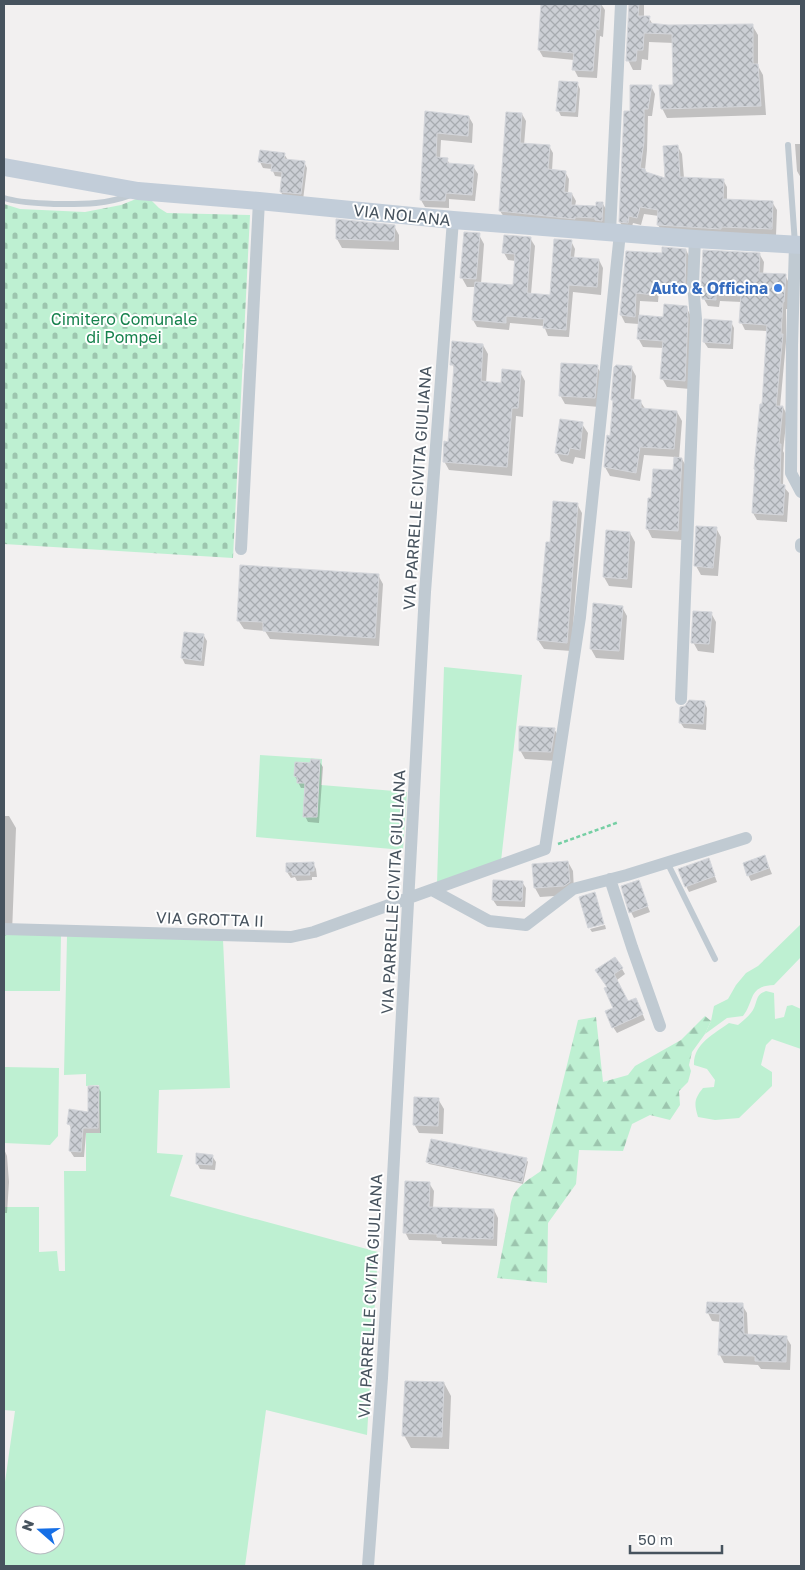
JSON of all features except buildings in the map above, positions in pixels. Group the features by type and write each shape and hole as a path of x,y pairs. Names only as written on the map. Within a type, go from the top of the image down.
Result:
{"street":[{"path":"545,849 580,617 615,233 621,4"},
{"name":"VIA NOLANA","path":"4,167 138,191 259,200 453,220 798,245"},
{"path":"241,549 259,200"},
{"name":"VIA PARRELLE CIVITA GIULIANA","path":"368,1566 382,1378 425,592 453,220"},
{"path":"681,699 696,319 693,284 695,239"},
{"path":"798,245 792,345 791,473 801,492"},
{"path":"432,890 489,921 526,925 573,888 610,879 746,838"},
{"name":"VIA GROTTA II","path":"4,929 291,937 314,932 545,849"},
{"path":"610,879 660,1026"}],"lane":[{"path":"788,145 798,245"},
{"path":"4,198 19,202 85,205 114,201 138,191"},
{"path":"667,862 715,959"}],"path":[{"path":"545,849 619,822"}],"green space":[{"name":"Cimitero Comunale di Pompei","path":"146,195 167,213 250,215 233,558 4,544 4,204 20,209 85,212 121,205"},
{"path":"444,667 522,675 501,861 437,884"},
{"path":"260,755 322,759 321,785 407,792 403,850 256,837"},
{"path":"801,924 801,957 774,985 760,988 756,991 743,1016 727,1018 705,1034 711,1021 714,1006 728,999 746,973 758,966"},
{"path":"4,933 61,936 60,991 4,991"},
{"path":"67,936 223,940 230,1088 159,1090 157,1153 183,1155 170,1196 378,1252 367,1435 266,1410 245,1566 4,1566 4,1489 15,1411 4,1410 4,1207 39,1207 39,1252 57,1251 59,1271 65,1271 64,1171 86,1171 86,1133 100,1133 99,1085 86,1086 86,1074 64,1075"},
{"path":"766,991 774,993 775,1019 784,1017 787,1006 792,1005 801,1009 801,1049 772,1039 766,1045 761,1065 772,1072 772,1086 739,1118 715,1120 698,1117 695,1105 696,1099 703,1088 714,1087 715,1080 707,1069 694,1065 697,1051 706,1040 729,1023 738,1025 744,1020 753,1010 758,996"},
{"path":"705,1016 711,1021 705,1034 692,1052 689,1065 691,1071 688,1082 679,1091 680,1105 670,1120 650,1115 632,1124 623,1151 579,1150 576,1184 548,1223 547,1283 497,1278 513,1197 520,1187 541,1171 578,1020 596,1017 603,1082 628,1075 635,1066 681,1040"},
{"path":"4,1067 59,1068 58,1136 50,1145 4,1143"}],"place":[{"name":"Auto & Officina","path":"778,288"}]}
